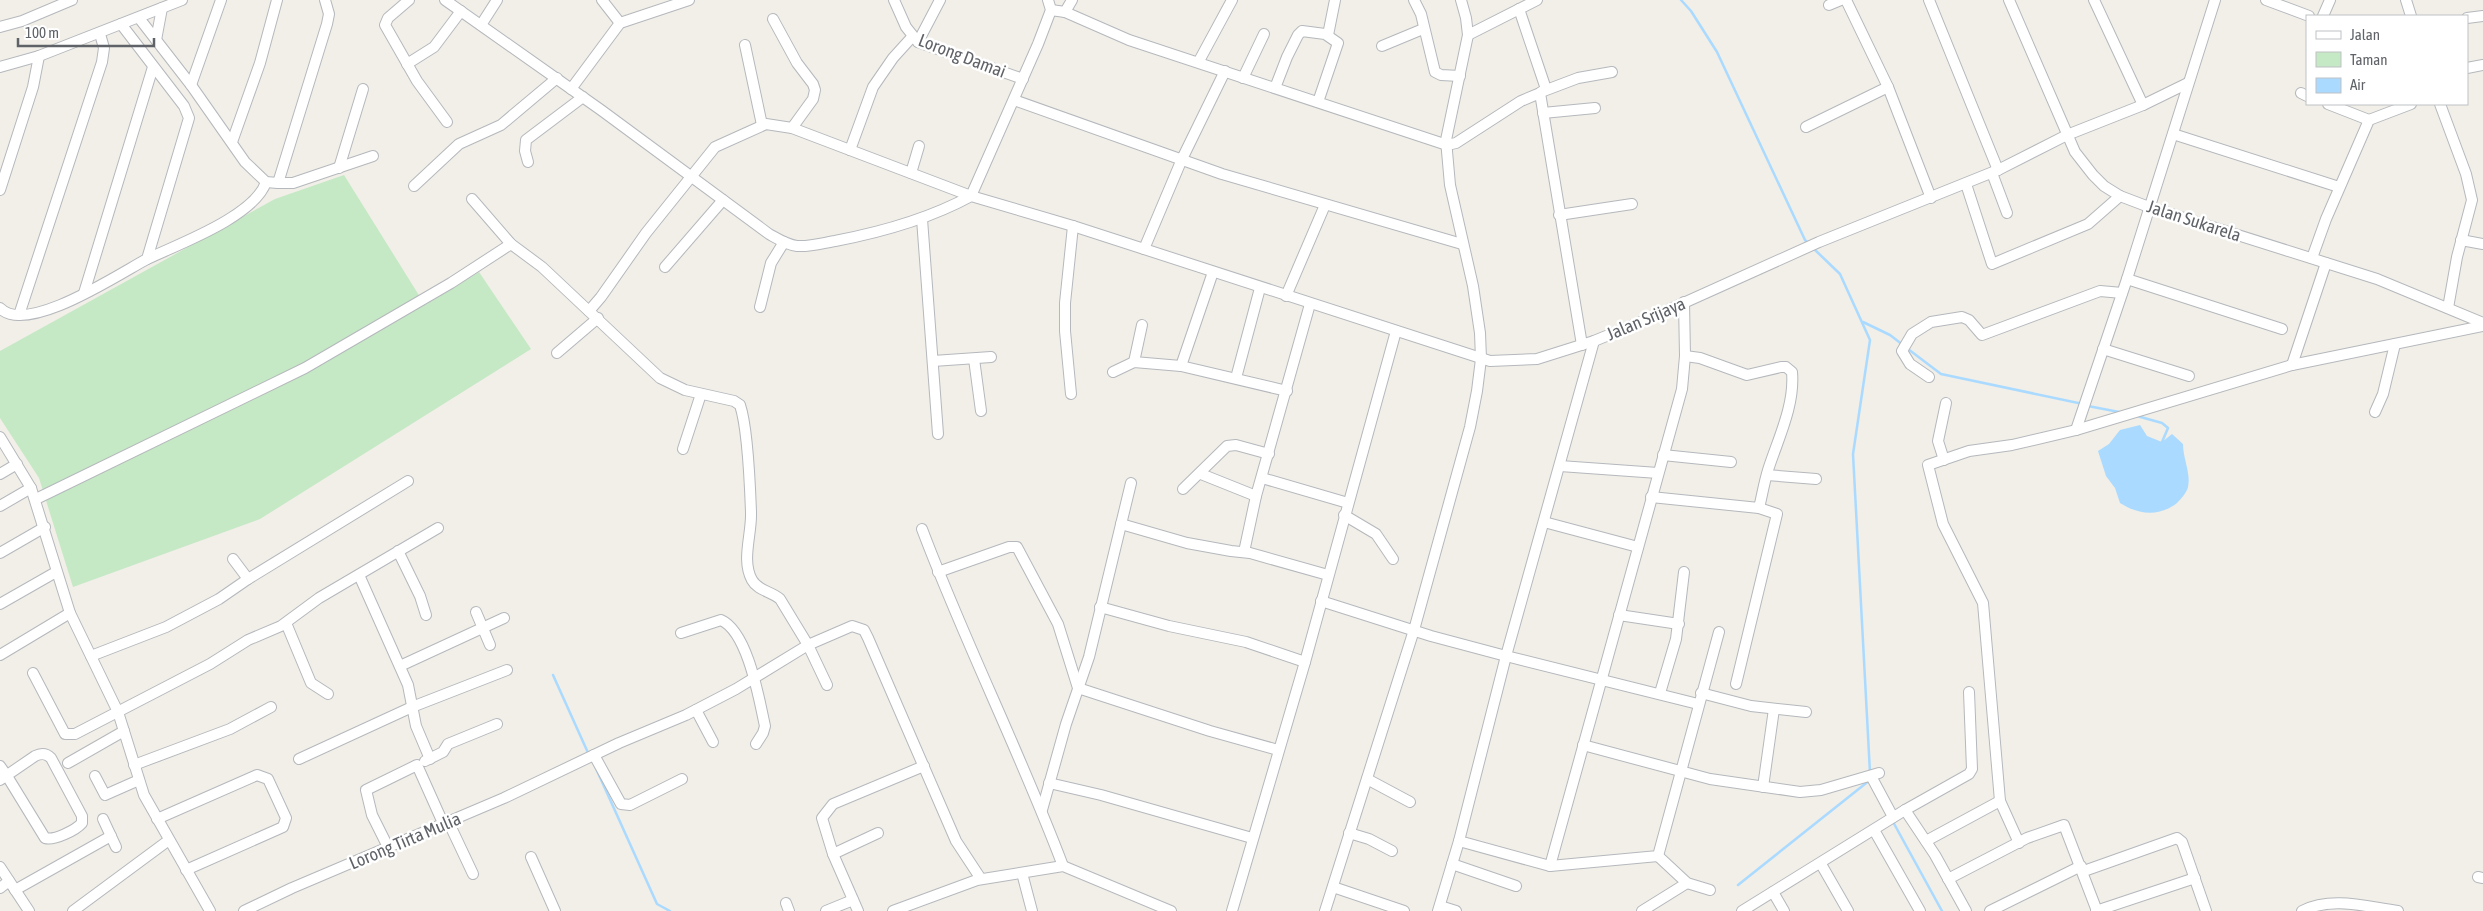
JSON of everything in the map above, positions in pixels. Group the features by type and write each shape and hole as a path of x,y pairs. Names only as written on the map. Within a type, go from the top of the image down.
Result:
{"street":[{"path":"0,27 22,21 56,3 72,0"},
{"path":"0,67 39,56 100,34 120,24 182,0"},
{"path":"191,85 221,0"},
{"path":"232,142 260,63 277,0"},
{"path":"278,183 327,24 329,14 325,0"},
{"path":"409,0 388,18 385,25 407,64 447,122"},
{"path":"445,0 572,89 769,234 795,246 806,246 848,238 922,219 946,210 971,196 1023,79 1049,5 1129,40 1199,61 1243,78 1447,145 1456,143 1521,101 1542,91 1578,78 1612,72"},
{"path":"481,25 497,0"},
{"path":"602,0 620,23"},
{"path":"572,89 620,23 689,0"},
{"name":"Lorong Damai","path":"894,0 915,40 1023,79"},
{"path":"850,150 873,87 893,58 915,40 940,0"},
{"path":"1065,12 1072,0"},
{"path":"1199,61 1232,0"},
{"path":"1328,36 1335,0"},
{"path":"1414,0 1421,14 1423,29 1435,72 1441,75 1460,76"},
{"path":"1326,911 1349,832 1414,630 1470,427 1481,359 1477,314 1450,186 1447,145 1468,34 1461,0"},
{"path":"1468,34 1537,0"},
{"path":"1829,5 1842,0"},
{"path":"1846,0 1888,87 1931,198 1995,172 2066,135 2143,105 2188,83"},
{"path":"1929,0 1995,172 2007,213"},
{"name":"Jalan Sukarela","path":"2009,0 2066,135 2093,175 2120,196 2149,207 2377,279 2483,324"},
{"path":"2094,0 2143,105"},
{"path":"2266,0 2306,15"},
{"path":"2324,15 2330,0"},
{"path":"2406,0 2411,15"},
{"path":"2076,430 2127,280 2173,134 2211,1"},
{"path":"156,40 162,8"},
{"path":"1519,9 1542,91 1543,113 1559,215 1582,345"},
{"path":"407,64 434,47 461,12"},
{"path":"2468,18 2483,16"},
{"path":"139,18 191,85 265,187"},
{"path":"773,20 797,63 815,90 813,99 792,128"},
{"path":"120,24 184,106 189,118 147,259"},
{"path":"1382,46 1423,29"},
{"path":"1275,88 1298,35 1308,30 1328,36 1338,43 1338,48 1318,102"},
{"path":"19,315 102,62 104,48 100,34"},
{"path":"1243,78 1264,34"},
{"path":"589,310 601,297 646,233 715,147 762,125 745,45"},
{"path":"0,190 33,87 39,56"},
{"path":"2468,68 2483,65"},
{"path":"84,293 153,67"},
{"path":"1144,248 1182,159 1225,71"},
{"path":"414,186 459,144 501,125 556,78"},
{"path":"1806,127 1888,87"},
{"path":"339,168 362,89"},
{"path":"528,162 524,151 526,140 583,97"},
{"path":"1014,100 1222,174 1462,244"},
{"path":"2331,105 2369,120 2408,105"},
{"path":"2440,105 2466,174 2472,200 2461,240 2448,308"},
{"path":"1543,113 1595,108"},
{"path":"2312,258 2339,188 2369,120"},
{"name":"Jalan Srijaya","path":"762,125 792,128 971,196 1144,248 1260,288 1481,359 1537,359 1594,341 1819,242 1931,198"},
{"path":"2173,134 2339,188"},
{"path":"911,173 919,146"},
{"path":"0,308 5,312 19,315 38,314 211,229 256,201 265,187 278,183 293,183 373,156"},
{"path":"1966,184 1992,264 2088,224 2120,196"},
{"path":"472,198 511,244 542,266 660,378 685,390 734,401 740,405 744,427 751,512 747,556 749,571 757,588 774,593 780,599 808,645 827,685"},
{"path":"665,267 723,200"},
{"path":"1286,296 1325,204"},
{"path":"1559,215 1632,204"},
{"path":"922,219 938,434"},
{"path":"1071,394 1065,331 1065,303 1073,226"},
{"path":"2461,240 2483,244"},
{"path":"760,307 771,263 784,242"},
{"path":"36,499 305,368 451,283 511,244"},
{"path":"2292,365 2326,263"},
{"path":"1181,366 1213,272"},
{"path":"2127,280 2282,330"},
{"path":"1236,378 1260,288"},
{"path":"1929,377 1910,364 1904,347 1912,334 1932,322 1962,317 1969,320 1982,335 2100,291 2122,293"},
{"path":"1550,866 1682,389 1685,356 1684,302"},
{"path":"1244,552 1256,496 1310,304"},
{"path":"557,354 598,318"},
{"path":"2019,843 2000,802 1983,603 1943,524 1927,466 1969,451 2012,445 2076,430 2292,365 2483,324"},
{"path":"1134,362 1142,325"},
{"path":"1232,911 1305,662 1396,331"},
{"path":"1456,911 1439,908 1459,841 1506,656 1594,341"},
{"path":"2375,412 2383,394 2395,344"},
{"path":"2103,349 2189,376"},
{"path":"1685,356 1700,358 1747,375 1781,367 1790,369 1793,386 1759,508"},
{"path":"933,361 991,358"},
{"path":"974,359 981,411"},
{"path":"1113,372 1134,362 1181,366 1287,391"},
{"path":"683,449 701,394"},
{"path":"1944,460 1938,441 1946,403"},
{"path":"0,438 36,499 56,572 70,613 118,712 144,795 210,911"},
{"path":"1183,489 1201,474 1227,446 1236,445 1269,454"},
{"path":"1663,455 1731,462"},
{"path":"0,474 17,464"},
{"path":"1560,466 1658,473"},
{"path":"1201,474 1256,496"},
{"path":"1767,475 1816,479"},
{"path":"1262,478 1348,503"},
{"path":"91,656 166,627 219,599 248,578 408,481"},
{"path":"1042,810 1089,657 1131,483"},
{"path":"0,506 31,488"},
{"path":"1652,497 1759,508 1775,513 1777,516 1736,684"},
{"path":"1344,516 1376,534 1393,559"},
{"path":"1544,522 1638,547"},
{"path":"1121,524 1187,542 1244,552 1328,574"},
{"path":"0,553 44,527"},
{"path":"33,673 66,734 76,734 210,664 248,640 286,623 319,598 438,528"},
{"path":"922,529 938,572 1042,810 1063,866"},
{"path":"938,572 1010,547 1018,547 1058,624 1078,688"},
{"path":"398,550 420,596 426,615"},
{"path":"233,559 248,578"},
{"path":"0,604 56,572"},
{"path":"1660,693 1679,624 1684,572"},
{"path":"359,575 408,685 416,726 430,759"},
{"path":"1321,601 1506,656 1698,704"},
{"path":"1100,607 1169,626 1246,642 1305,662"},
{"path":"476,612 490,645"},
{"path":"0,654 70,613"},
{"path":"1619,615 1679,624"},
{"path":"400,666 504,618"},
{"path":"681,632 716,621 727,623 734,629 755,676 765,726 756,744"},
{"path":"286,623 311,683 328,694"},
{"name":"Lorong Tirta Mulia","path":"244,911 445,822 504,798 564,768 696,710 736,689 808,645 852,626 864,630 956,841 981,879"},
{"path":"1658,856 1719,632"},
{"path":"299,759 412,708 507,670"},
{"path":"1078,688 1210,731 1278,750"},
{"path":"1742,911 1821,864 1905,810 1971,772 1969,692"},
{"path":"1701,693 1774,709 1806,712"},
{"path":"134,765 230,729 272,707"},
{"path":"1763,787 1774,709"},
{"path":"696,710 713,742"},
{"path":"388,847 372,815 366,790 443,752 448,744 497,724"},
{"path":"68,763 124,731"},
{"path":"1583,745 1710,779 1763,787 1810,792 1871,776 1891,819"},
{"path":"0,766 3,778 45,838 50,839 81,824 82,816 49,756 39,754 3,778"},
{"path":"590,757 621,804 624,805 682,780"},
{"path":"418,765 445,822 473,874"},
{"path":"858,911 833,854 822,823 825,812 840,801 924,766"},
{"path":"157,819 257,775 268,779 286,818 283,827 186,870"},
{"path":"95,776 105,795 139,780"},
{"path":"1367,779 1410,802"},
{"path":"1049,783 1101,795 1252,838"},
{"path":"1926,841 2000,802"},
{"path":"1905,810 1926,841 1966,911"},
{"path":"103,819 116,847"},
{"path":"1948,878 2019,843 2064,825 2097,911 2194,878"},
{"path":"1874,830 1920,911"},
{"path":"1349,832 1369,838 1392,851"},
{"path":"833,854 878,833"},
{"path":"0,888 12,886 111,836"},
{"path":"1990,911 2082,868 2177,838 2182,842 2206,911"},
{"path":"73,911 169,840"},
{"path":"1459,841 1550,866 1658,856 1687,883 1710,890"},
{"path":"531,857 555,911"},
{"path":"1452,864 1516,886"},
{"path":"1821,864 1848,911"},
{"path":"893,911 981,879 1063,866 1167,910"},
{"path":"0,867 29,911"},
{"path":"1022,873 1032,911"},
{"path":"1642,911 1687,883"},
{"path":"1333,887 1384,907 1404,911"},
{"path":"1774,892 1784,911"},
{"path":"826,911 853,900"},
{"path":"2302,911 2315,906 2341,902 2398,911"}],"green space":[{"path":"344,175 425,305 479,272 531,349 260,519 73,587 39,478 0,418 0,351 275,199"}],"water":[{"path":"2140,425 2147,436 2162,442 2172,434 2183,444 2189,482 2187,489 2177,503 2163,511 2142,512 2120,503 2115,488 2106,476 2098,451 2109,444 2120,430"}],"waterway":[{"path":"1681,0 1691,11 1717,52 1805,240 1809,244"},
{"path":"1813,248 1840,274 1870,340 1853,454 1870,773"},
{"path":"1863,322 1890,335 1903,345"},
{"path":"1908,349 1941,374 2083,404"},
{"path":"2088,406 2119,412"},
{"path":"2137,416 2162,423 2168,428 2162,442"},
{"path":"553,675 589,755"},
{"path":"594,764 657,904 670,911"},
{"path":"1738,885 1870,780"},
{"path":"1892,820 1942,911"}]}
